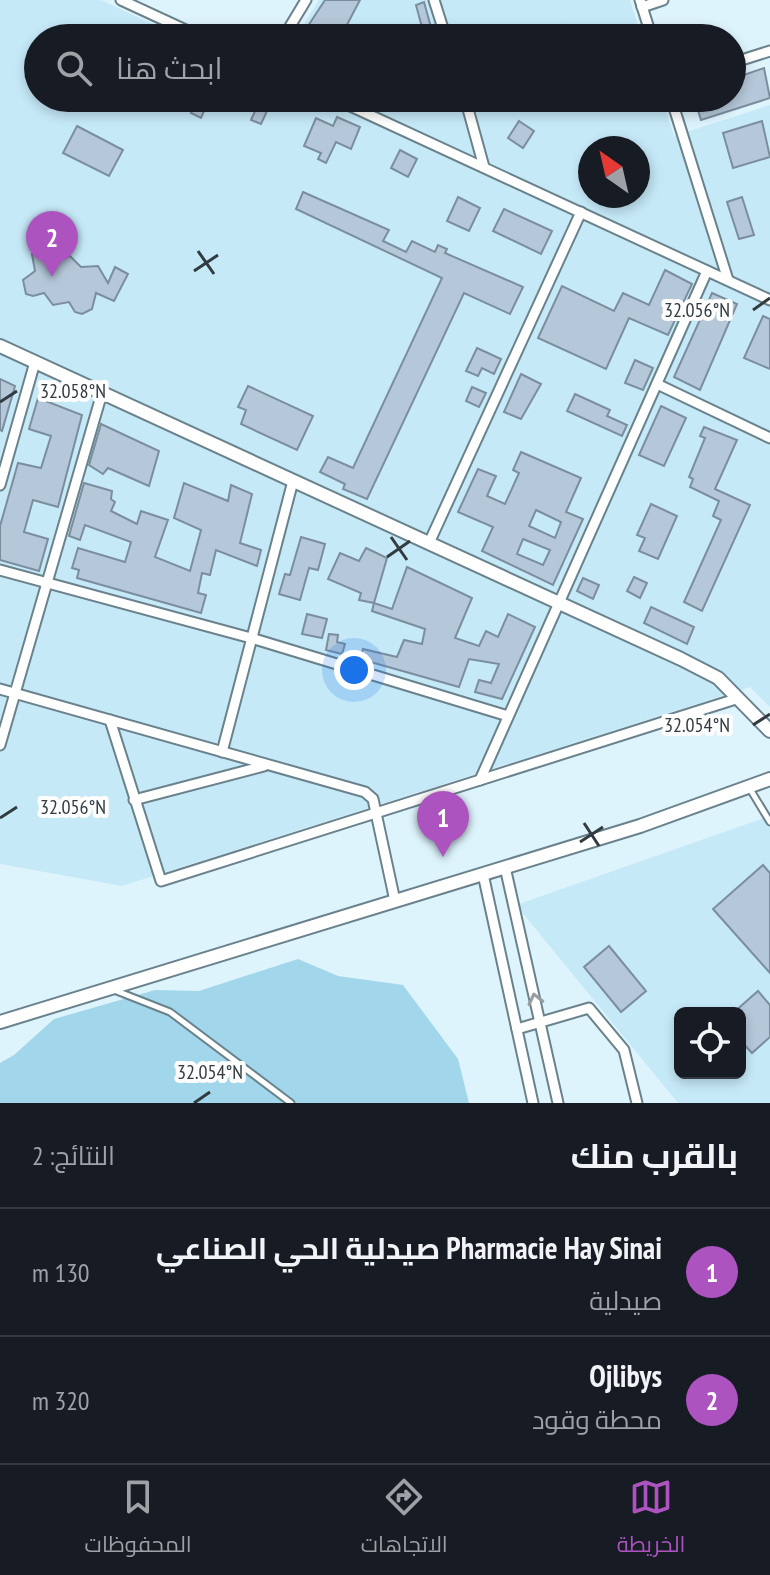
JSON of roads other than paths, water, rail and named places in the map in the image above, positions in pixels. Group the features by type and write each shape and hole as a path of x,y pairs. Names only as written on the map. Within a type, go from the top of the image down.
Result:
{"street":[{"path":"121,0 173,24"},
{"path":"291,24 306,0"},
{"path":"434,0 442,24"},
{"path":"648,24 641,3 663,0"},
{"path":"746,59 770,51"},
{"path":"364,112 770,300"},
{"path":"469,112 484,167"},
{"path":"675,112 728,280"},
{"path":"429,543 581,212"},
{"path":"480,780 707,271"},
{"path":"0,346 718,678 770,731"},
{"path":"0,485 35,362"},
{"path":"657,384 770,438"},
{"path":"0,745 102,393"},
{"path":"222,752 293,481"},
{"path":"0,570 251,638 508,716"},
{"path":"0,689 365,792 373,799 395,901"},
{"path":"110,720 161,881 739,698"},
{"path":"134,800 268,765"},
{"path":"0,1022 483,874 770,779"},
{"path":"505,867 558,1103"},
{"path":"483,874 533,1103"},
{"path":"517,1029 589,1008 624,1050 637,1103"}],"lane":[{"path":"749,787 770,822"},
{"path":"108,988 170,1012 291,1103"}],"place":[{"name":"Ojlibys","path":"52,277"},
{"name":"Pharmacie Hay Sinai صيدلية الحي الصناعي","path":"443,857"}]}
